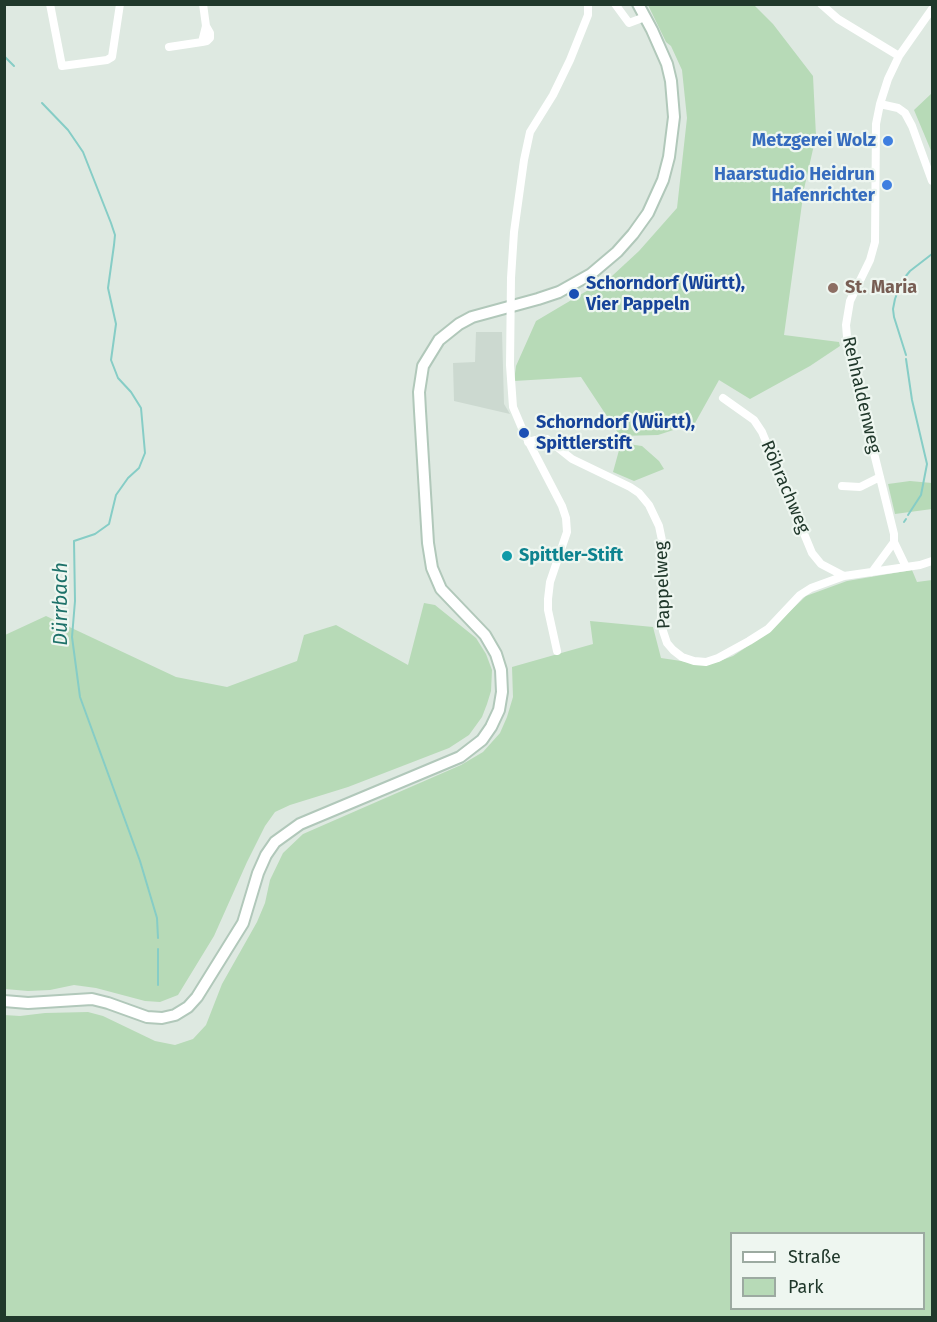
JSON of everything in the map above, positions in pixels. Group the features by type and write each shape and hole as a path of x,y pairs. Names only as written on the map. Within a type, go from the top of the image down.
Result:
{"main road":[{"path":"4,1001 28,1003 92,999 147,1017 162,1018 176,1015 188,1008 197,997 243,923 258,873 275,842 300,824 460,757 482,740 491,728 499,710 502,692 501,670 496,654 485,635 441,589 432,568 428,543 419,392 423,366 439,340 447,332 472,317 559,292 591,274 617,252 633,234 656,196 669,157 674,117 671,81 667,64 638,4"}],"street":[{"path":"50,4 62,66 107,60 116,56 120,4"},
{"path":"169,47 202,42 206,26 203,4"},
{"path":"557,651 548,610 548,599 550,582 567,532 566,518 513,407 510,365 511,278 514,232 530,132 554,95 570,60 588,15 588,4"},
{"path":"615,4 629,23 645,17"},
{"path":"821,4 838,19 900,56"},
{"path":"925,4 933,9"},
{"name":"Rehhaldenweg","path":"906,567 894,542 891,520 848,348 846,326 850,301 870,260 875,242 876,124 880,104 888,79 900,56 933,9"},
{"path":"880,104 898,108 905,113 933,181"},
{"name":"Röhrachweg","path":"723,398 754,420 762,432 812,553 821,564 844,576"},
{"name":"Pappelweg","path":"528,442 547,439 572,459 630,487 639,493 649,505 659,526 664,550 661,618 663,631 666,643 682,657 706,662 718,658 768,629 800,595 812,588 844,576 933,561"},
{"name":"Rehhaldenweg","path":"842,486 860,487 880,477"},
{"path":"872,572 894,542"}],"shaded area":[{"path":"476,332 502,332 504,404 510,414 454,401 453,363 475,362"}],"green space":[{"path":"648,5 754,5 773,24 813,76 816,136 804,189 784,335 839,342 840,346 810,366 750,399 719,380 695,423 658,435 620,436 581,377 514,381 516,366 536,321 612,276 639,251 677,208 687,118 682,70"},
{"path":"932,93 932,153 914,110"},
{"path":"621,443 642,446 659,461 664,469 634,481 613,472"},
{"path":"910,481 932,483 932,509 895,514 888,484"},
{"path":"912,570 917,582 932,580 932,1317 5,1317 4,1015 88,1012 103,1016 155,1041 175,1045 193,1039 206,1025 222,984 257,922 265,903 270,880 283,853 303,834 461,765 483,752 500,733 507,717 513,697 512,667 593,644 590,621 653,627 661,658 701,664 717,662 733,656 766,634 806,596 847,581"},
{"path":"424,603 435,605 476,638 492,670 491,691 487,704 482,717 469,735 449,748 275,812 265,826 247,862 214,936 178,995 160,1002 145,1001 96,988 74,985 50,990 5,989 5,635 46,616 176,677 227,687 297,661 304,635 336,625 408,665"}],"waterway":[{"name":"Dürrbach","path":"4,56 14,66"},
{"name":"Dürrbach","path":"42,103 68,130 83,152 115,235 108,288 116,324 111,360 118,378 141,408 145,453 139,468 128,478 116,495 109,524 95,534 74,541 75,601 72,637 80,697 140,861 157,918 158,938"},
{"path":"906,355 894,317 895,299 901,282 910,271 932,254"},
{"path":"906,359 912,400 927,464 921,495 908,515"},
{"name":"Dürrbach","path":"158,949 158,985"}],"place":[{"name":"Metzgerei Wolz","path":"888,141"},
{"name":"Haarstudio Heidrun Hafenrichter","path":"887,185"},
{"name":"St. Maria","path":"833,288"},
{"name":"Schorndorf (Württ), Vier Pappeln","path":"574,294"},
{"name":"Schorndorf (Württ), Spittlerstift","path":"524,433"},
{"name":"Spittler-Stift","path":"507,556"}]}
